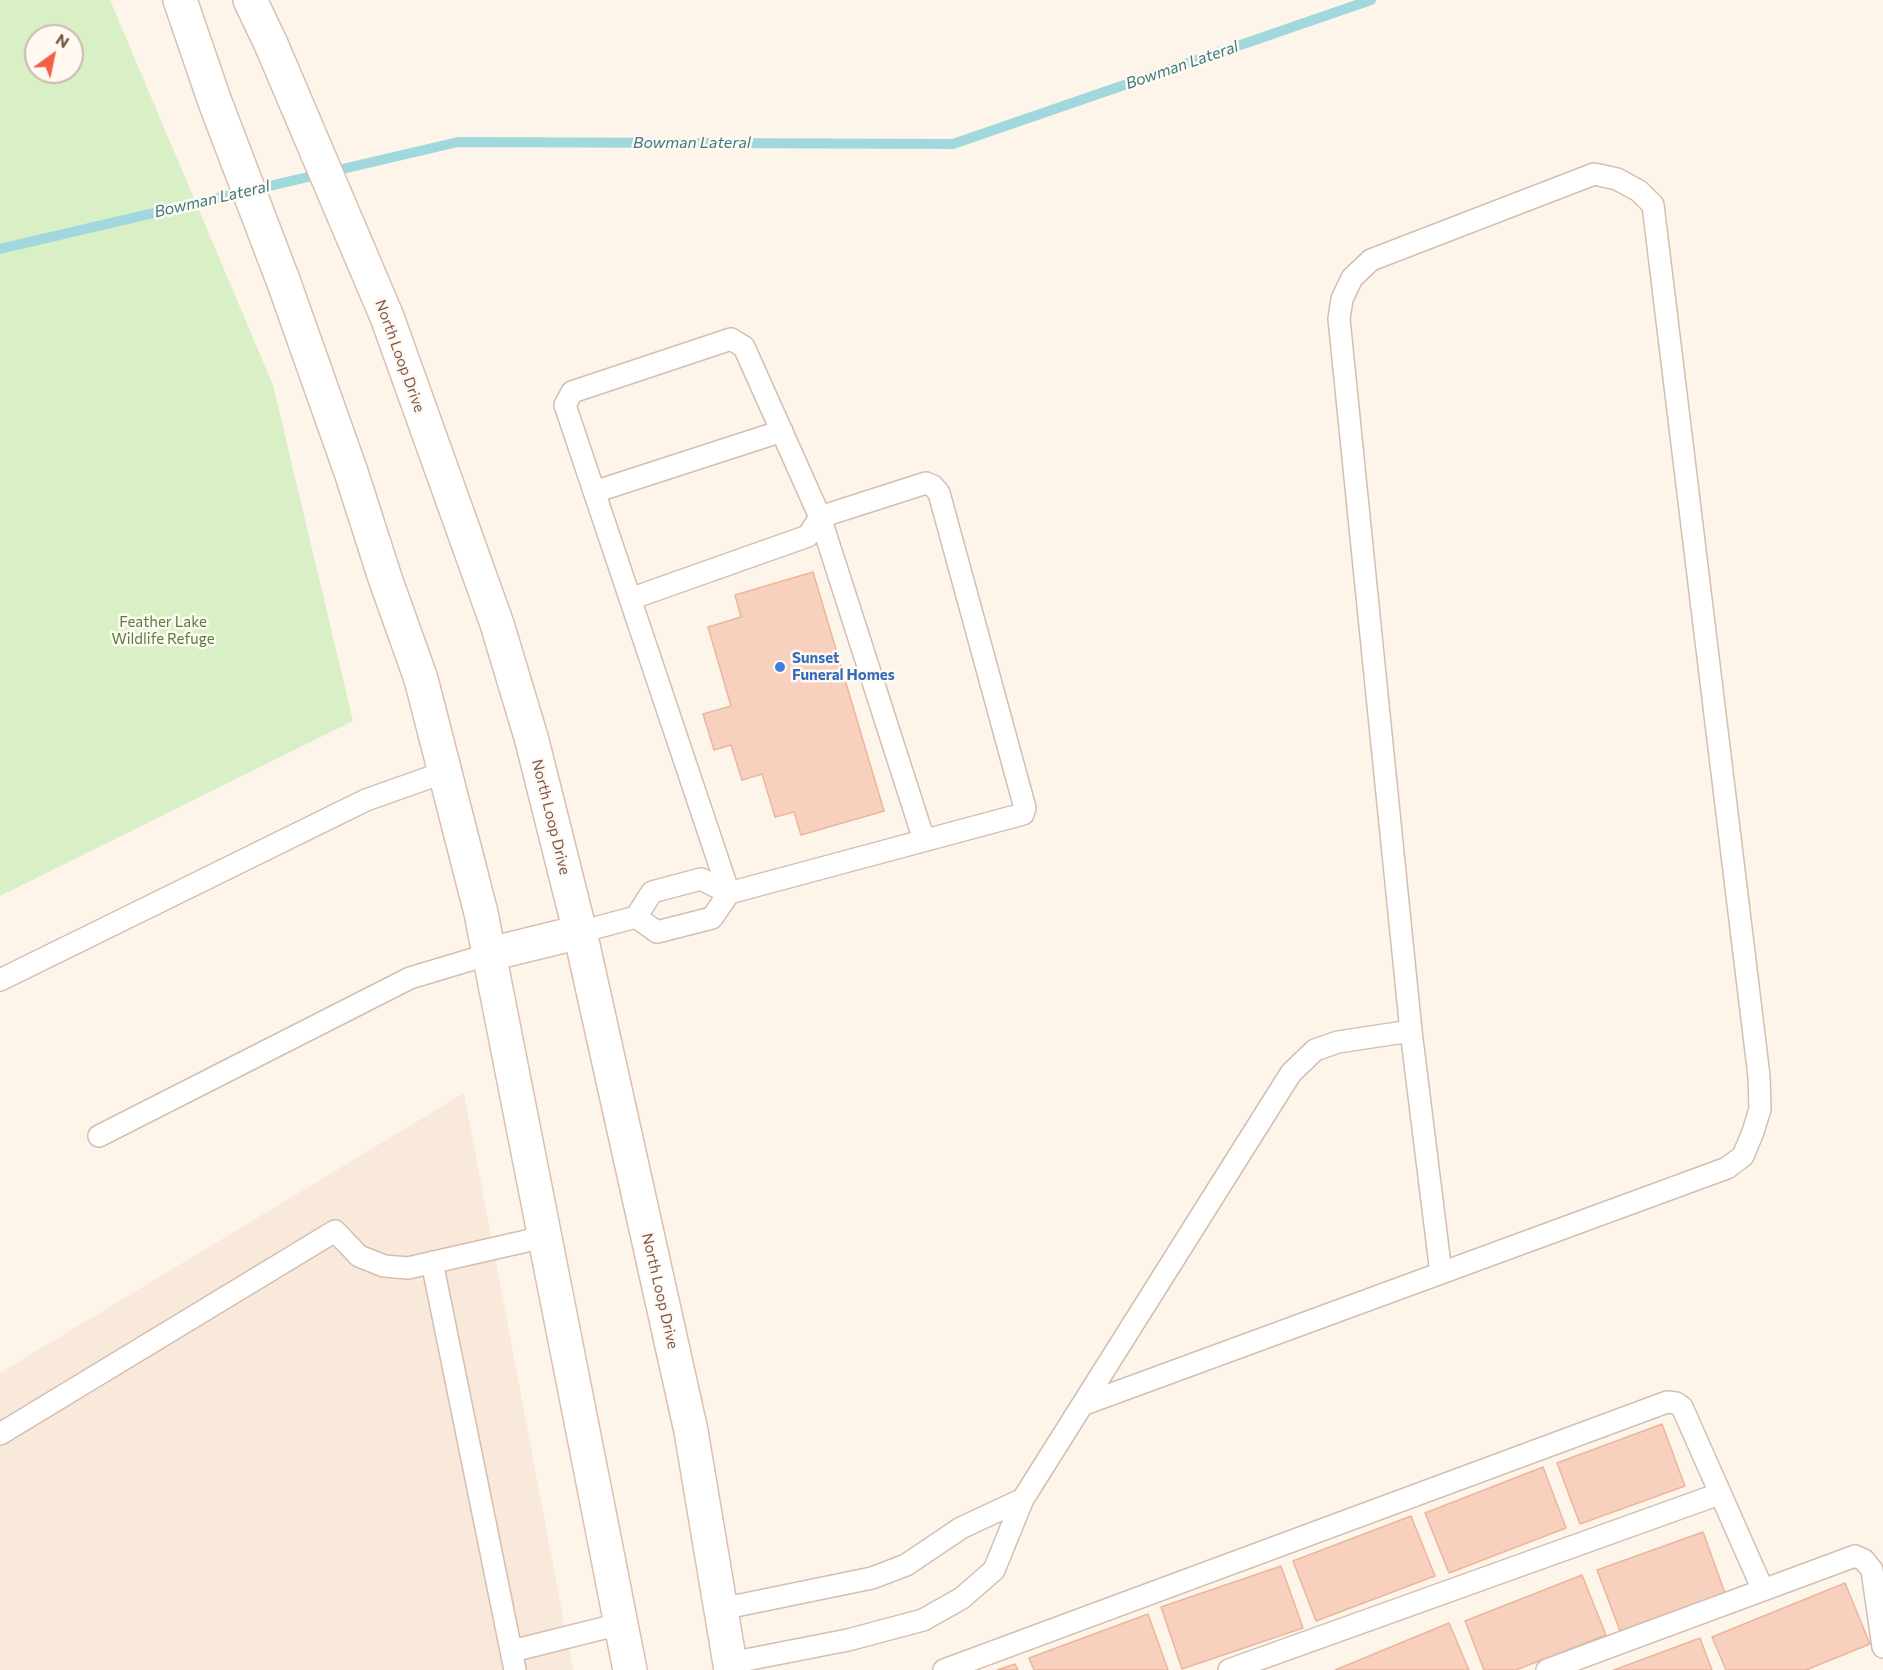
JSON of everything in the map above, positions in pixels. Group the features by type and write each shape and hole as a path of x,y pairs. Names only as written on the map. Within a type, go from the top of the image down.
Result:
{"main road":[{"path":"180,0 269,249 284,283 421,679 482,913 630,1670"},
{"name":"North Loop Drive","path":"250,0 274,50 387,317 497,624 531,737 580,932 691,1431 731,1666"},
{"path":"489,954 580,932"}],"lane":[{"path":"1082,1405 1727,1168 1743,1156 1753,1132 1760,1109 1759,1076 1653,205 1639,190 1617,179 1594,174 1371,260 1352,278 1342,299 1339,319 1412,1031 1441,1273"},
{"path":"729,893 565,405 572,392 731,339 744,347 820,517 924,840"},
{"path":"594,492 782,431"},
{"path":"630,599 808,536 820,517 926,483 933,486 939,493 1025,808 1023,814 729,893 712,918 657,932 636,917"},
{"path":"0,980 366,800 445,772"},
{"path":"580,932 636,917 652,892 700,879 729,893"},
{"path":"99,1136 410,978 489,954"},
{"path":"731,1666 848,1640 923,1620 962,1598 994,1570 1023,1499 1291,1073 1315,1050 1338,1042 1412,1031"},
{"path":"0,1434 335,1230 359,1256 384,1266 408,1268 544,1237"},
{"path":"432,1262 513,1661 620,1624"},
{"path":"945,1670 1667,1402 1676,1403 1682,1407 1763,1590"},
{"path":"1229,1670 1719,1494"},
{"path":"721,1609 872,1578 906,1565 961,1528 1023,1499"},
{"path":"1547,1670 1855,1556 1864,1560 1872,1570 1883,1647"}],"shaded area":[{"path":"464,1093 573,1670 0,1670 0,1373"}],"green space":[{"name":"Feather Lake Wildlife Refuge","path":"0,0 110,0 273,385 353,721 0,896"}],"building":[{"name":"Sunset Funeral Homes","path":"813,572 884,811 801,835 794,812 775,817 762,774 742,780 731,745 714,750 703,714 731,706 708,627 741,617 735,595"},
{"path":"1662,1424 1685,1486 1580,1524 1557,1463"},
{"path":"1543,1467 1566,1528 1449,1573 1425,1513"},
{"path":"1411,1516 1435,1576 1316,1621 1293,1561"},
{"path":"1703,1532 1725,1593 1620,1631 1597,1570"},
{"path":"1281,1566 1303,1628 1182,1669 1161,1607"},
{"path":"1582,1575 1606,1635 1516,1670 1484,1670 1465,1621"},
{"path":"1845,1583 1870,1644 1806,1670 1726,1670 1712,1637"},
{"path":"1148,1614 1168,1670 1034,1670 1029,1658"},
{"path":"1449,1623 1469,1670 1335,1670"},
{"path":"1700,1638 1712,1670 1614,1670"},
{"path":"1015,1664 1018,1670 997,1670"}],"waterway":[{"name":"Bowman Lateral","path":"0,249 458,142 953,144 1371,0"}],"place":[{"name":"Sunset Funeral Homes","path":"780,667"}]}
